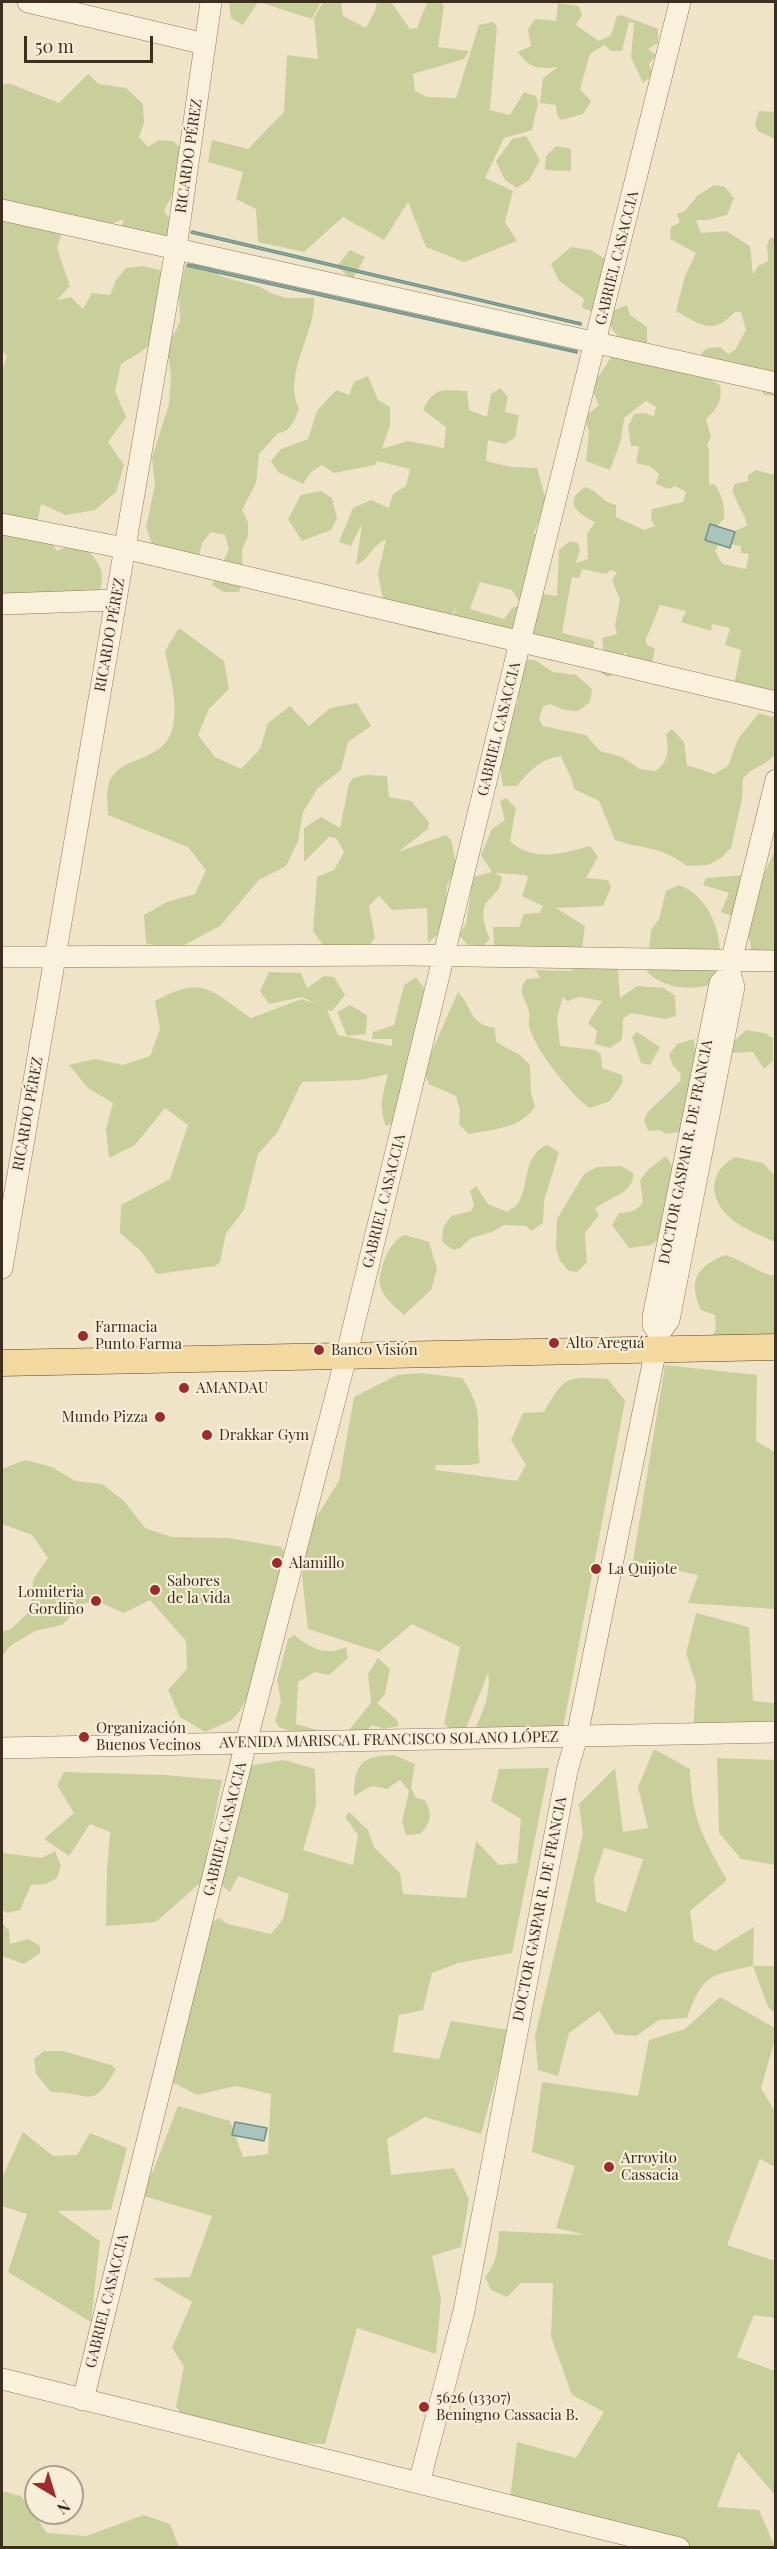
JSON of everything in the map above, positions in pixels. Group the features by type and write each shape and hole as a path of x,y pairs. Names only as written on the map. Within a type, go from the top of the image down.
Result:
{"main road":[{"path":"2,1363 346,1357 657,1341 776,1347"}],"street":[{"path":"28,2 205,44"},
{"name":"RICARDO PÉREZ","path":"2,1268 176,248 211,2"},
{"name":"GABRIEL CASACCIA","path":"82,2400 246,1743 346,1357 520,642 597,342 680,2"},
{"path":"2,210 776,383"},
{"path":"2,524 124,548 776,702"},
{"path":"2,604 116,600"},
{"name":"DOCTOR GASPAR R. DE FRANCIA","path":"419,2483 464,2311 567,1771 577,1736 657,1341 669,1320 734,987 731,968 776,780"},
{"path":"2,957 444,955 731,968 776,961"},
{"name":"AVENIDA MARISCAL FRANCISCO SOLANO LÓPEZ","path":"2,1748 776,1732"},
{"path":"2,2379 679,2547"}],"green space":[{"path":"229,2 258,2 243,25 231,18"},
{"path":"259,2 321,2 312,19"},
{"path":"323,2 341,2 343,16 366,28 377,2 391,2 410,29 417,28 427,3 441,2 444,6 438,47 469,51 464,59 413,74 415,91 427,97 456,98 479,25 493,22 497,27 490,110 510,115 524,92 536,96 538,103 532,130 504,138 485,178 513,191 505,222 517,241 464,262 426,247 408,202 384,240 343,217 304,252 258,242 256,209 236,199 243,172 208,162 212,140 248,149 284,112 287,55 318,59 314,18"},
{"path":"558,3 579,6 582,15 576,25 599,41 611,35 617,16 621,15 658,29 658,43 648,49 656,55 649,64 653,75 643,83 631,58 634,23 629,22 622,51 611,51 604,45 590,54 580,89 591,101 583,114 561,120 557,115 556,105 540,103 543,78 558,67 535,67 526,62 518,52 531,46 528,30 535,19 556,21"},
{"path":"88,74 99,84 126,88 143,104 144,123 139,137 148,147 159,140 173,141 187,154 178,184 164,211 171,221 168,239 119,234 124,219 92,231 66,221 57,248 70,286 57,300 71,297 83,309 92,293 110,295 116,280 126,268 143,266 160,270 172,291 166,318 158,335 145,349 121,364 115,391 126,417 108,442 124,465 116,492 95,510 66,515 41,504 36,532 50,539 57,551 69,546 83,546 102,572 99,593 40,612 21,615 13,608 2,612 2,371 7,356 2,351 2,85 8,83 59,103"},
{"path":"759,111 775,112 775,139 758,131 755,125"},
{"path":"526,136 540,160 529,180 517,188 505,180 496,161 512,139"},
{"path":"556,146 571,149 571,171 545,170 546,156"},
{"path":"714,185 725,187 734,198 727,215 708,220 696,220 701,233 726,231 750,246 753,275 758,266 768,261 767,245 770,238 775,238 775,396 764,395 755,380 704,359 701,353 708,348 720,347 728,354 735,350 746,330 741,312 735,312 720,324 706,326 676,311 685,276 696,253 670,239 671,227 680,222 677,214 685,211 697,196"},
{"path":"571,247 591,250 613,264 609,301 615,310 627,305 630,315 647,327 647,346 720,385 721,395 718,404 706,419 711,437 707,445 709,485 714,484 717,488 724,510 724,519 718,525 722,537 715,551 722,564 746,569 749,554 741,553 741,546 734,545 728,539 729,533 747,526 732,491 735,484 748,481 748,475 756,470 775,475 775,705 734,685 741,650 725,645 730,628 712,624 711,631 681,622 686,611 660,605 646,639 646,644 655,649 651,668 629,672 626,652 621,656 614,674 608,677 601,673 598,664 604,654 602,638 617,634 615,626 620,599 612,580 617,572 610,570 607,574 582,569 579,578 572,577 562,633 595,641 589,659 550,661 531,632 538,593 557,596 559,550 570,541 578,543 580,550 576,563 588,559 587,534 595,522 578,511 575,506 575,497 579,492 586,487 590,489 607,502 616,505 616,517 644,530 655,526 651,520 652,509 683,502 686,492 675,486 669,489 656,484 659,474 650,466 636,463 639,446 631,446 628,427 634,414 643,413 654,416 656,407 646,401 624,418 621,440 610,470 586,461 589,431 585,417 599,405 591,388 621,342 603,315 582,308 584,299 559,281 551,264"},
{"path":"350,250 365,257 352,280 337,266"},
{"path":"198,261 211,266 220,276 260,287 273,294 286,298 314,298 310,326 294,381 299,409 289,428 278,433 259,454 256,483 242,510 248,522 248,536 242,550 243,578 239,592 224,592 212,585 229,549 225,535 211,532 202,543 195,572 155,553 146,527 155,485 152,458 169,404 171,376 167,347 180,322 179,294 185,266"},
{"path":"368,376 378,400 390,407 390,425 382,449 408,441 444,448 446,427 423,410 431,397 440,391 467,391 469,410 487,417 491,394 500,388 508,397 505,412 519,415 515,438 504,444 488,440 486,461 511,467 537,468 546,501 534,533 543,548 528,602 518,600 512,590 480,582 470,609 504,619 512,608 524,604 510,641 456,638 452,622 456,607 440,635 408,627 403,612 384,605 378,574 386,539 356,565 362,524 351,546 339,542 353,508 371,500 389,508 393,494 406,486 410,469 377,461 375,465 334,473 322,465 311,472 303,484 278,472 271,461 281,449 308,439 317,411 336,390 349,395 354,382"},
{"path":"321,491 332,498 337,518 331,530 302,541 288,519 301,495"},
{"path":"179,628 224,661 229,689 209,709 198,735 215,757 241,769 260,749 268,723 290,706 309,726 330,708 357,703 371,726 348,742 341,770 318,788 303,812 298,841 286,866 259,880 220,926 175,950 146,943 144,915 167,902 195,894 206,870 188,847 108,815 107,794 112,777 119,769 157,750 171,733 175,713 165,651"},
{"path":"528,660 535,660 553,672 576,675 592,689 590,702 578,711 564,710 550,704 543,706 539,719 543,726 586,735 600,751 622,757 640,769 655,771 660,768 668,750 666,734 672,729 684,742 687,765 714,774 728,766 738,739 759,713 775,718 775,752 769,760 743,779 742,799 731,848 721,858 708,865 687,866 661,852 615,840 599,801 574,789 561,756 536,766 517,786 503,786 496,741 518,702 517,687 523,665"},
{"path":"366,775 387,776 389,797 411,801 429,822 428,829 398,852 446,835 451,840 457,867 447,886 444,929 428,943 427,908 392,910 379,896 369,906 375,938 366,949 325,948 313,931 317,877 334,870 344,852 336,838 329,837 304,862 304,828 321,817 340,828 349,784 353,778"},
{"path":"506,798 516,808 510,841 519,848 528,852 548,854 590,846 598,857 586,878 608,880 611,887 603,906 556,908 585,926 582,950 494,948 493,927 519,927 524,914 539,913 543,906 522,896 528,878 526,875 495,873 502,877 500,886 485,907 483,914 490,939 481,949 469,946 459,935 466,924 473,877 492,872 481,855 492,829 505,820 500,801"},
{"path":"775,850 775,964 752,956 750,941 739,919 721,912 729,893 703,885 706,878 765,872"},
{"path":"679,885 702,901 716,927 720,956 714,984 679,987 662,982 647,972 651,930 659,919 666,891"},
{"path":"593,957 618,969 620,998 637,986 664,988 675,996 676,1016 666,1019 631,1013 623,1019 622,1040 610,1048 595,1044 597,1031 588,1023 602,1001 580,997 567,1001 563,997 557,1017 560,1046 595,1050 601,1054 602,1068 622,1075 623,1082 610,1101 590,1108 564,1083 537,1045 529,1026 529,1012 522,988 527,979 540,978 536,970 570,971"},
{"path":"269,972 301,973 307,988 324,976 334,977 345,995 332,1011 327,1010 338,1035 392,1046 392,1039 372,1039 373,1032 394,1025 404,985 416,977 427,992 398,1121 386,1126 382,1112 382,1100 388,1074 361,1080 302,1082 277,1133 258,1154 244,1210 226,1233 220,1262 215,1266 157,1274 141,1251 120,1233 121,1205 170,1179 188,1125 165,1108 135,1145 109,1158 106,1129 113,1103 88,1088 69,1065 95,1059 123,1065 150,1056 160,1029 155,1001 184,989 206,989 251,1018 302,999 318,1005 302,997 269,1004 260,991"},
{"path":"458,992 472,1015 480,1023 495,1028 496,1042 520,1055 530,1065 531,1093 535,1107 522,1120 514,1124 469,1134 459,1125 460,1110 456,1096 429,1084 423,1071"},
{"path":"350,1005 367,1015 366,1034 347,1036 337,1012"},
{"path":"746,1030 764,1033 773,1038 773,1061 764,1069 753,1052 730,1053 728,1047"},
{"path":"637,1032 660,1047 650,1065 641,1063 632,1037"},
{"path":"694,1039 696,1061 684,1131 666,1134 660,1130 648,1131 644,1120 647,1113 680,1081 681,1074 673,1066 669,1055 677,1044"},
{"path":"547,1145 559,1152 544,1201 543,1223 531,1231 526,1226 504,1225 492,1232 471,1238 460,1248 453,1250 442,1242 443,1228 451,1216 471,1211 474,1205 470,1191 476,1186 488,1204 507,1212 516,1206 522,1196 530,1163 539,1150"},
{"path":"666,1156 675,1171 663,1236 651,1245 629,1248 612,1225 619,1213 633,1211 641,1205 643,1202 640,1180 649,1169"},
{"path":"735,1157 763,1163 775,1176 775,1242 734,1221 716,1197 715,1179 719,1171"},
{"path":"621,1166 633,1173 630,1186 595,1209 599,1215 585,1233 587,1262 577,1272 569,1271 560,1261 556,1248 557,1219 584,1174 597,1167"},
{"path":"405,1235 429,1242 437,1269 431,1290 404,1315 384,1294 380,1280 390,1249 399,1238"},
{"path":"725,1255 775,1276 775,1348 710,1341 716,1329 715,1315 701,1310 695,1283 701,1270"},
{"path":"665,1365 757,1375 756,1441 775,1452 775,1609 688,1603 698,1575 633,1561"},
{"path":"422,1373 462,1378 475,1401 477,1411 480,1463 435,1465 436,1470 517,1481 526,1465 511,1440 523,1413 544,1412 557,1391 575,1379 608,1379 625,1401 563,1728 471,1738 487,1698 488,1673 462,1738 444,1724 460,1647 412,1624 379,1652 308,1629 302,1577 310,1527 339,1481 354,1397 397,1375"},
{"path":"25,1460 52,1467 75,1481 102,1484 124,1501 145,1528 172,1537 228,1538 282,1547 291,1574 254,1683 241,1709 232,1720 205,1732 180,1717 168,1690 187,1669 186,1641 150,1600 124,1613 96,1601 83,1604 62,1625 35,1631 10,1646 2,1656 2,1632 11,1629 31,1610 33,1580 48,1558 32,1535 2,1524 2,1469"},
{"path":"696,1613 749,1627 753,1701 775,1703 775,1730 693,1732 696,1684 686,1653"},
{"path":"294,1635 318,1650 331,1651 346,1647 348,1658 329,1675 315,1672 298,1682 296,1724 317,1730 316,1737 311,1741 279,1727 275,1721 281,1701 277,1680 288,1639"},
{"path":"378,1658 390,1669 385,1694 377,1703 397,1720 399,1726 384,1729 372,1725 357,1741 347,1732 371,1703 368,1674"},
{"path":"654,1749 690,1769 693,1802 700,1828 727,1880 690,1911 694,1941 715,1951 754,1927 753,1966 726,1972 710,1979 698,1993 687,2018 659,2020 636,2036 615,2034 599,2011 569,2033 558,2076 538,2070 535,2036 583,1834 579,1804 615,1768 623,1832 648,1828 638,1787","holes":["604,1848 643,1859 626,1912 596,1902 594,1879"]},
{"path":"394,1755 415,1764 411,1788 416,1798 425,1800 430,1814 427,1826 420,1834 406,1835 402,1822 409,1791 400,1780 387,1789 372,1786 354,1796 356,1776 362,1763 374,1757"},
{"path":"717,1758 775,1760 775,1865 741,1859 719,1833"},
{"path":"284,1760 315,1769 316,1805 303,1850 353,1865 358,1835 345,1817 349,1812 368,1830 374,1847 400,1873 403,1894 466,1898 476,1841 499,1865 517,1863 521,1819 491,1801 499,1769 549,1768 512,1953 458,1963 432,1973 423,2010 399,2015 393,2052 439,2059 451,2021 509,2030 481,2134 425,2117 387,2139 391,2175 454,2168 469,2199 461,2247 432,2256 441,2299 436,2354 357,2328 325,2444 258,2441 190,2424 176,2407 184,2366 172,2348 192,2302 152,2278 190,2277 212,2216 140,2195 153,2171 178,2106 230,2121 243,2157 268,2154 271,2094 236,2086 197,2095 172,2082 203,1928 219,1918 228,1924 271,1934 283,1919 289,1894 238,1876 230,1892 217,1882 246,1766"},
{"path":"64,1772 165,1775 222,1780 201,1882 156,1922 106,1926 110,1832 90,1824 69,1856 44,1839 74,1813 57,1785"},
{"path":"55,1851 61,1866 57,1878 46,1884 31,1885 20,1910 7,1913 2,1910 2,1853 42,1858"},
{"path":"2,1923 9,1930 10,1944 28,1939 40,1946 40,1953 24,1964 2,1956"},
{"path":"753,1966 775,1966 775,2013 768,2007"},
{"path":"720,1997 775,2028 775,2039 761,2088 774,2110 775,2107 775,2167 760,2159 727,2245 775,2261 775,2318 754,2315 737,2357 775,2371 775,2495 738,2452 717,2507 759,2510 775,2547 679,2547 510,2498 517,2442 576,2458 604,2412 572,2395 551,2337 553,2283 521,2283 507,2297 491,2290 485,2277 494,2261 499,2231 586,2235 556,2228 575,2166 532,2152 542,2082 638,2096 649,2040 685,2029"},
{"path":"44,2051 63,2051 111,2065 116,2069 101,2091 90,2097 51,2092 36,2074 34,2059"},
{"path":"23,2132 53,2156 77,2155 90,2133 127,2148 111,2210 57,2211 100,2241 91,2322 8,2272 27,2214 2,2206 2,2178"},
{"path":"2,2491 21,2496 24,2500 24,2525 41,2525 47,2533 86,2536 144,2515 170,2524 179,2547 2,2547"}],"water":[{"path":"192,231 581,323 581,325 191,233"},
{"path":"188,264 577,351 577,353 187,266"},
{"path":"710,524 735,532 730,548 705,540"},
{"path":"235,2122 267,2128 264,2141 232,2135"}],"place":[{"name":"Farmacia Punto Farma","path":"83,1336"},
{"name":"Alto Areguá","path":"554,1343"},
{"name":"Banco Visión","path":"319,1350"},
{"name":"AMANDAU","path":"184,1388"},
{"name":"Mundo Pizza","path":"160,1417"},
{"name":"Drakkar Gym","path":"207,1435"},
{"name":"Alamillo","path":"277,1563"},
{"name":"La Quijote","path":"596,1569"},
{"name":"Sabores de la vida","path":"155,1590"},
{"name":"Lomiteria Gordiño","path":"96,1601"},
{"name":"Organización Buenos Vecinos","path":"84,1737"},
{"name":"Arroyito Cassacia","path":"609,2167"},
{"name":"5626 (13307) Beningno Cassacia B.","path":"424,2407"}]}
